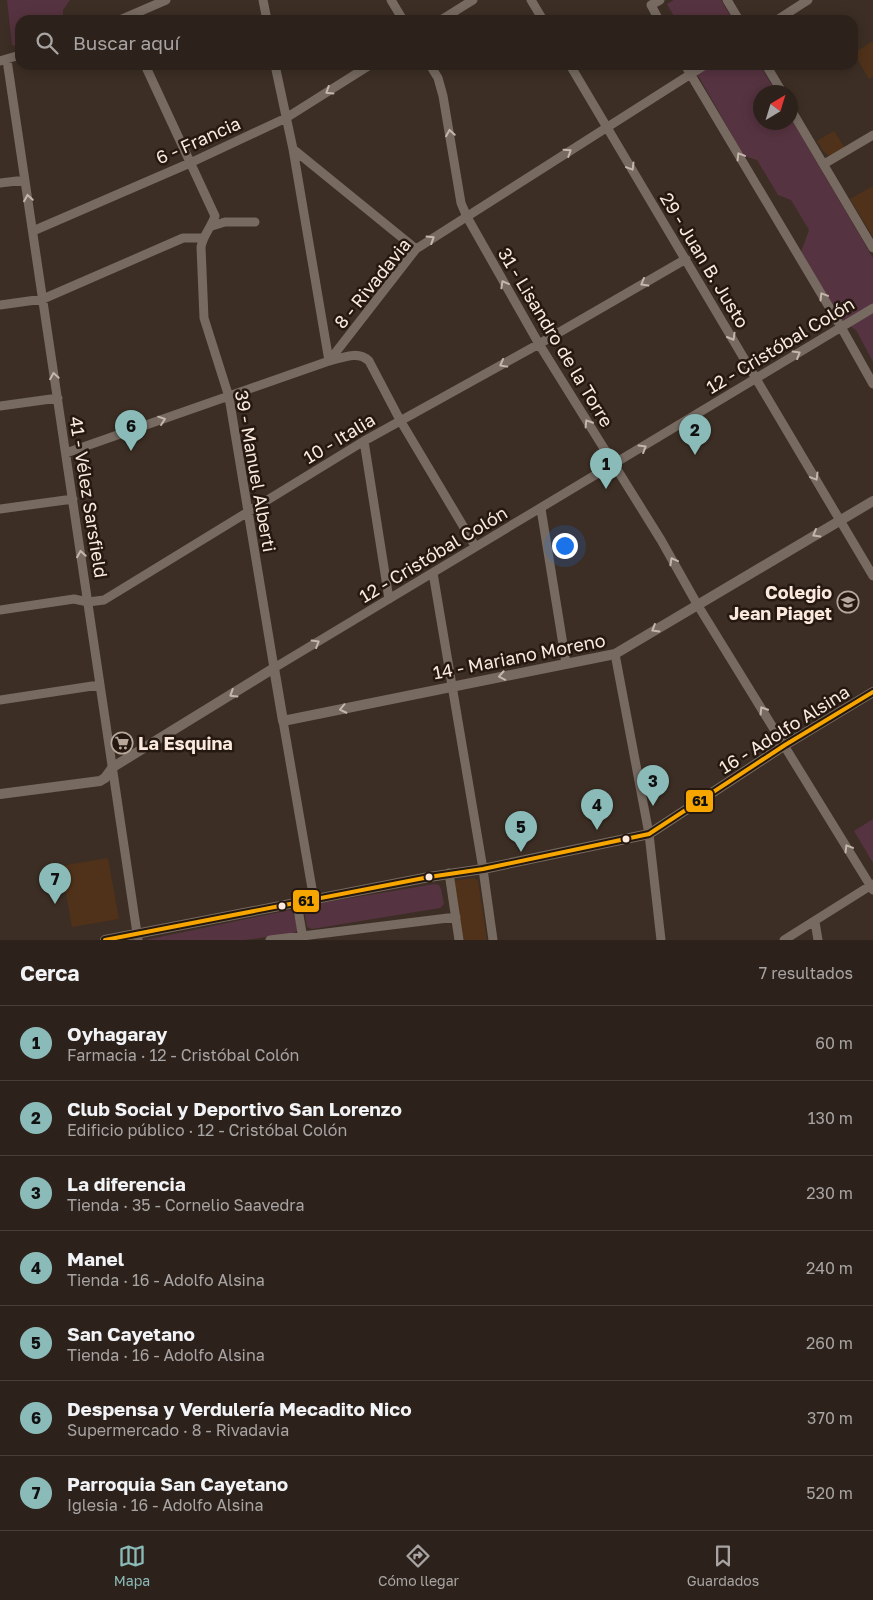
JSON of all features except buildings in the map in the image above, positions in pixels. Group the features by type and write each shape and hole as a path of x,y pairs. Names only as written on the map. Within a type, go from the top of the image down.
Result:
{"street":[{"path":"134,15 166,0"},
{"path":"263,0 265,15"},
{"path":"391,0 400,15"},
{"path":"450,15 473,0"},
{"path":"531,0 540,15"},
{"path":"656,15 651,6 660,0"},
{"path":"727,0 736,15"},
{"path":"785,15 808,0"},
{"name":"41 - Vélez Sarsfield","path":"4,60 33,231 138,937"},
{"path":"0,305 43,299 183,238 203,238 212,226 215,216 147,70"},
{"path":"277,70 293,149 329,361"},
{"name":"6 - Francia","path":"33,231 190,163 286,118 362,70"},
{"name":"31 - Lisandro de la Torre","path":"433,70 444,96 461,203 467,217 539,344 661,540 697,604 872,887"},
{"name":"29 - Juan B. Justo","path":"573,70 873,576"},
{"path":"688,70 873,384"},
{"name":"8 - Rivadavia","path":"329,361 416,249 697,70"},
{"path":"769,70 778,85"},
{"path":"798,121 873,248"},
{"path":"824,164 873,135"},
{"path":"293,149 416,249"},
{"path":"0,183 25,180"},
{"path":"212,226 225,222 255,222"},
{"name":"39 - Manuel Alberti","path":"203,238 201,264 204,318 228,398 314,900"},
{"name":"10 - Italia","path":"0,610 74,599 88,602 104,600 364,441 539,344 686,258"},
{"name":"12 - Cristóbal Colón","path":"0,794 100,781 105,778 113,767 274,668 873,308"},
{"path":"66,453 228,398 329,361 358,354 364,356 369,361 400,420 475,546"},
{"path":"0,406 58,398"},
{"path":"364,441 389,599"},
{"path":"0,509 73,499"},
{"name":"14 - Mariano Moreno","path":"283,721 614,654 873,501"},
{"path":"541,509 566,663"},
{"path":"433,573 484,868 493,940"},
{"path":"614,654 649,834 661,940"},
{"path":"0,700 100,686"},
{"name":"16 - Adolfo Alsina","path":"105,940 138,937 297,903 484,868 649,834 785,745 873,692"},
{"path":"449,874 459,940"},
{"path":"784,940 872,887"},
{"path":"297,903 302,938"},
{"path":"270,940 302,938 456,917"},
{"path":"815,922 818,940"}],"shaded area":[{"path":"7,0 70,0 63,10 63,15 15,15 15,46 12,45"},
{"path":"674,0 721,0 730,15 673,15 667,4"},
{"path":"873,41 873,77 869,79 858,60 858,50"},
{"path":"695,70 763,70 772,85 753,85 753,130 798,130 873,258 873,362 856,330 842,321 801,252 809,230 791,200 778,195 757,160 744,156"},
{"path":"834,131 845,148 831,157 824,152 817,141"},
{"path":"873,186 873,237 850,199"},
{"path":"873,819 873,863 854,831"},
{"path":"108,858 119,919 72,927 61,866"},
{"path":"474,878 478,881 487,940 460,940 453,881"},
{"path":"435,884 439,885 441,889 444,904 440,908 312,929 307,927 304,909 309,905"},
{"path":"290,910 297,923 297,931 294,933 245,940 145,940"}],"transit line":[{"name":"61","path":"105,940 429,877 483,869 649,834 785,745 873,692"}],"place":[{"name":"Despensa y Verdulería Mecadito Nico","path":"131,451"},
{"name":"Club Social y Deportivo San Lorenzo","path":"695,455"},
{"name":"Oyhagaray","path":"606,489"},
{"name":"Colegio Jean Piaget","path":"848,602"},
{"name":"La Esquina","path":"122,743"},
{"name":"La diferencia","path":"653,806"},
{"name":"Manel","path":"597,830"},
{"name":"San Cayetano","path":"521,852"},
{"name":"Parroquia San Cayetano","path":"55,904"}]}
